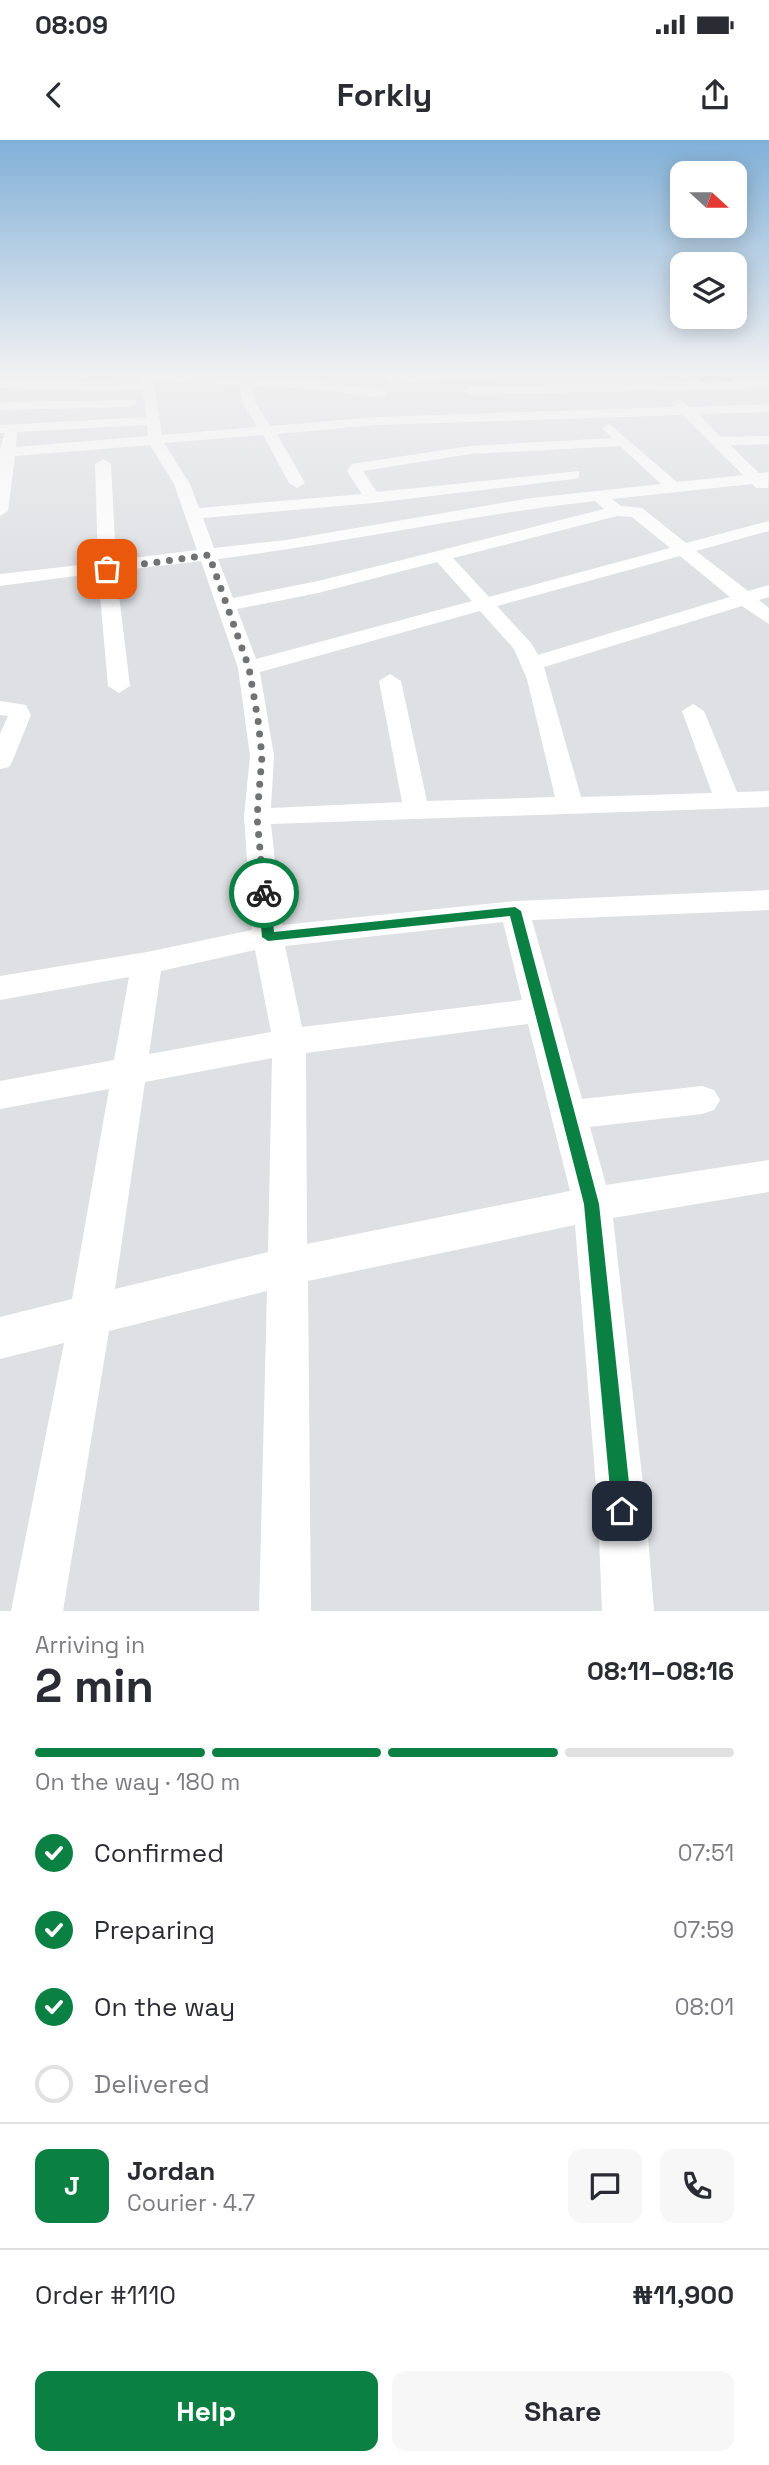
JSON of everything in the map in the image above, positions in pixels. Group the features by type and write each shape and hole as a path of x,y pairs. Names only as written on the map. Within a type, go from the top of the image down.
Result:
{"street":[{"path":"0,510 8,475 4,453 44,443"},
{"path":"164,443 228,605 249,668 262,756 257,817 268,937 289,1042 285,1611"},
{"path":"275,443 297,483"},
{"path":"400,443 451,488"},
{"path":"386,527 368,499 355,469 508,446 594,443"},
{"path":"622,443 672,486"},
{"path":"719,443 762,477 769,492"},
{"path":"537,444 617,511"},
{"path":"102,464 107,569 120,686"},
{"path":"192,514 368,499 574,474"},
{"path":"0,580 107,569 597,496 762,477"},
{"path":"228,605 318,587 617,511 636,512 769,618"},
{"path":"249,668 769,526"},
{"path":"442,555 524,647 570,805"},
{"path":"531,664 769,591"},
{"path":"390,681 416,809"},
{"path":"0,708 18,710 20,715 0,762"},
{"path":"693,711 727,800"},
{"path":"257,817 416,809 769,799"},
{"path":"0,988 147,963 268,937 515,911 769,900"},
{"path":"515,911 592,1204 622,1511 628,1611"},
{"path":"37,1611 90,1318 132,1070 147,963"},
{"path":"0,1094 289,1042 541,1010"},
{"path":"568,1115 702,1100"},
{"path":"0,1338 90,1318 286,1267 592,1204 767,1185"}],"way so far":[{"path":"107,569 209,555 249,668 258,720 262,756 257,817 264,893"}],"route":[{"path":"264,893 268,937 515,911 592,1204 622,1511"}]}
